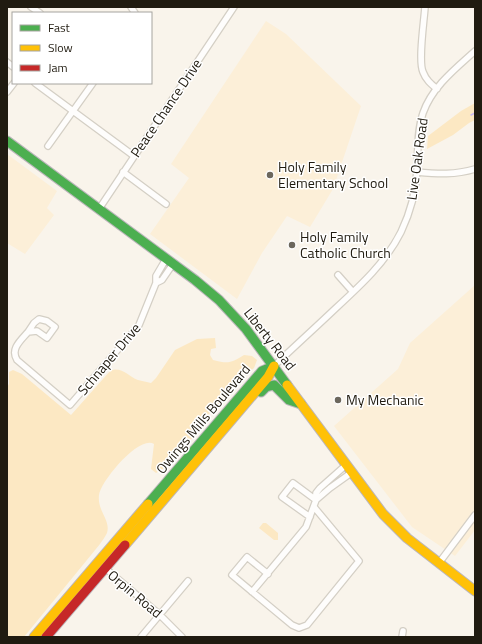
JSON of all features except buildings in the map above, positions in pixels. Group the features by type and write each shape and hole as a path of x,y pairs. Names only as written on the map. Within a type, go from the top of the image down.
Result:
{"main road":[{"name":"Liberty Road","path":"7,142 170,261 226,306 246,329 388,520 407,538 475,591"},
{"name":"Owings Mills Boulevard","path":"46,637 268,377 274,366"},
{"name":"Owings Mills Boulevard","path":"34,637 262,371 274,366"},
{"path":"251,396 256,396 266,386 272,385 279,387 289,400 302,404"}],"street":[{"name":"Peace Chance Drive","path":"99,209 234,7"},
{"path":"424,7 421,60 422,70 425,78 437,89"},
{"name":"Live Oak Road","path":"274,366 353,292 380,264 397,239 406,221 413,200 421,120 426,106 448,76 475,50"},
{"path":"7,92 13,84"},
{"path":"36,84 134,156"},
{"path":"48,146 93,84"},
{"path":"417,172 439,175 475,169"},
{"path":"123,172 166,204"},
{"name":"Schnaper Drive","path":"28,332 37,331 47,338 55,327 47,321 39,320 34,323 15,347 15,356 17,360 70,405 139,325 156,283 156,276 170,261"},
{"name":"Schnaper Drive","path":"156,283 162,280 170,261"},
{"path":"338,275 353,292"},
{"path":"316,500 349,469"},
{"path":"252,592 304,530 314,507 316,493 320,488 349,469"},
{"path":"310,517 282,497 293,483 316,500"},
{"path":"268,574 247,557 232,575 292,625 303,628 359,561 314,507"},
{"path":"439,563 475,515"},
{"name":"Orpin Road","path":"105,568 159,614 182,637"},
{"path":"141,637 188,581"}],"shaded area":[{"path":"266,21 286,34 361,106 333,189 310,227 287,216 262,253 237,299 150,234 189,178 171,164"},
{"path":"475,103 475,120 453,135 427,149 428,136 461,111"},
{"path":"7,154 57,191 47,208 54,215 25,254 7,243"},
{"path":"475,285 475,530 455,556 412,527 334,426 398,369 410,343"},
{"path":"215,338 216,348 211,349 210,355 213,360 230,362 244,355 252,356 257,360 254,368 234,384 226,398 200,425 198,433 177,452 164,468 156,473 151,469 154,444 147,443 139,446 131,452 113,470 101,488 99,495 100,506 108,528 107,533 100,544 24,637 7,637 7,387 9,384 9,372 13,370 22,374 71,415 111,370 119,370 138,380 151,383 175,350 197,339"},
{"path":"263,523 266,523 278,533 278,540 274,540 259,528"}],"waterway":[{"path":"471,115 475,113"}],"traffic: fast":[{"path":"7,141 195,280 219,300 246,329 287,385"},
{"path":"148,504 262,371 274,366"},
{"path":"261,392 266,387 274,385 289,400 301,404"}],"traffic: slow":[{"path":"125,545 268,377 274,366"},
{"path":"287,385 383,514 407,538 475,591"},
{"path":"34,637 148,504"}],"traffic: jam":[{"path":"46,637 125,545"}],"place":[{"name":"Holy Family Elementary School","path":"270,175"},
{"name":"Holy Family Catholic Church","path":"292,245"},
{"name":"My Mechanic","path":"338,400"}]}
